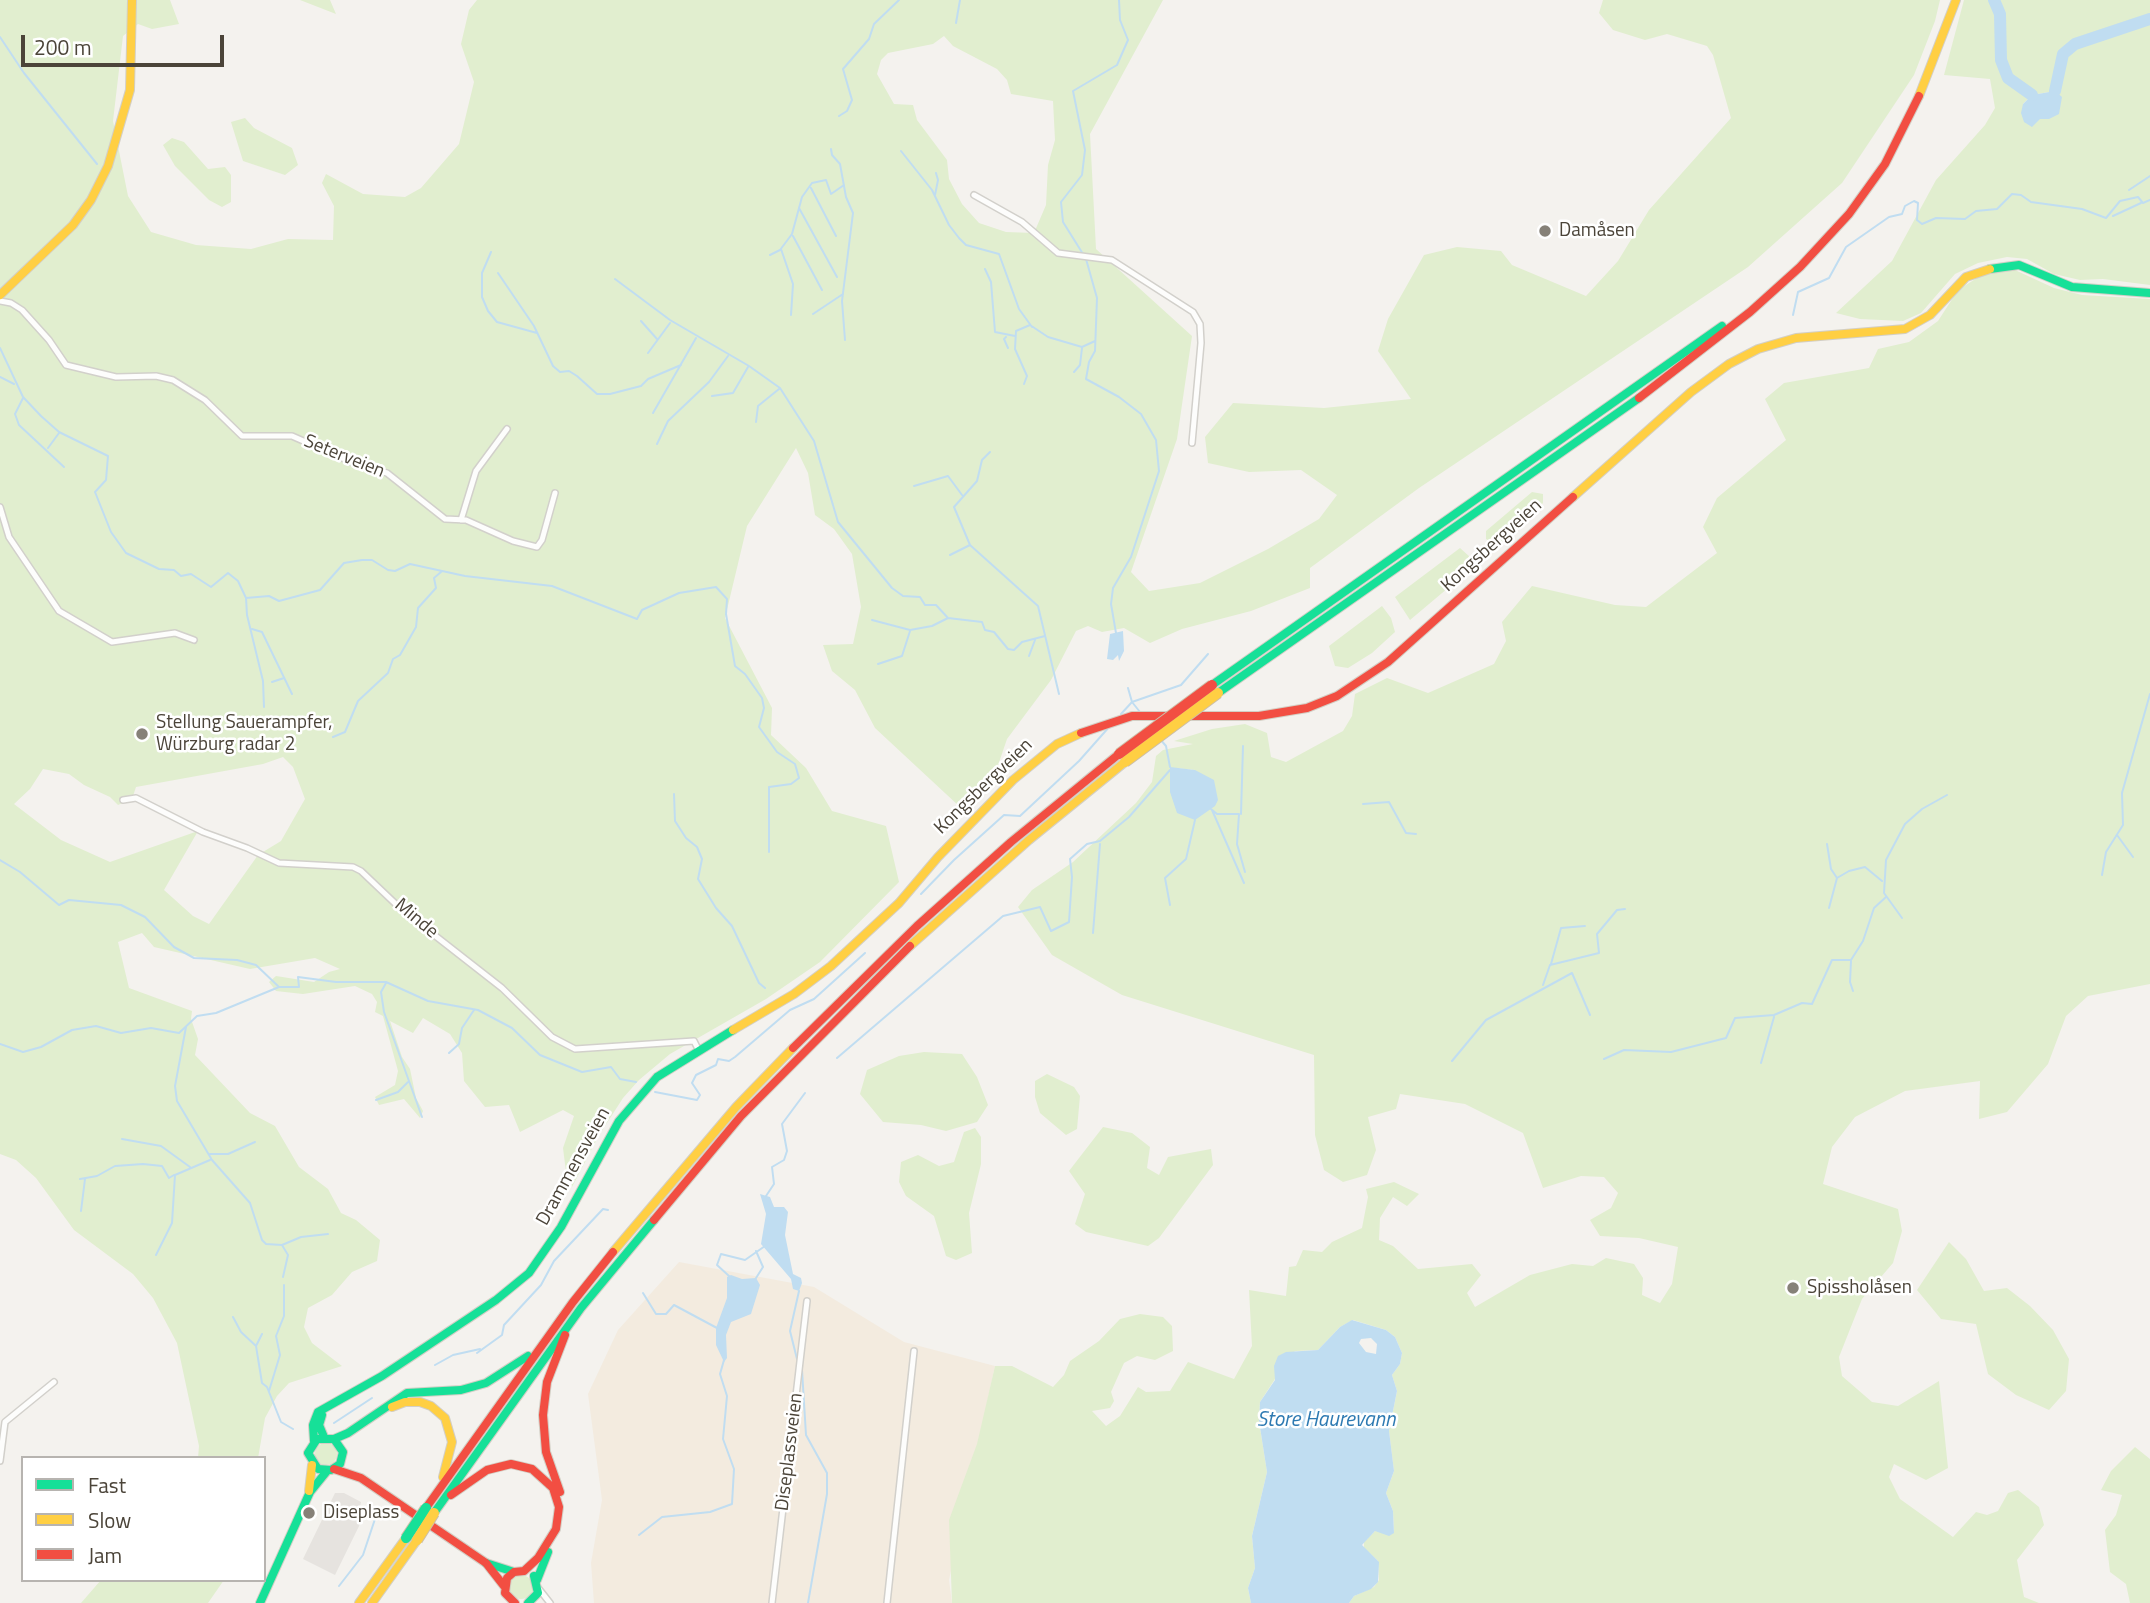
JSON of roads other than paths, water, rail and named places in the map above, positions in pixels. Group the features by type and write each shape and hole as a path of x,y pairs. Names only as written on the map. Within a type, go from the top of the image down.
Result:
{"main road":[{"path":"0,295 72,225 91,201 108,166 130,90 132,0"},
{"path":"440,1487 538,1348 659,1195 797,1043 957,888 1122,758 1215,689 1706,338 1800,258 1840,214 1889,152 1924,88 1956,0"},
{"name":"Kongsbergveien","path":"884,919 938,857 1007,785 1045,752 1073,735 1111,721 1147,715 1233,717 1283,714 1337,696 1365,680 1691,392 1729,364 1758,349 1797,338 1905,329 1930,315 1966,276 2001,264 2019,265 2072,287 2150,293"},
{"path":"442,1502 570,1322 710,1151 822,1031 967,894 1122,758"},
{"name":"Drammensveien","path":"312,1465 308,1453 324,1439 319,1422 329,1405 382,1376 496,1300 529,1273 561,1227 628,1108 657,1077 696,1045 803,988 884,919"},
{"path":"528,1603 536,1597 542,1564 559,1535 563,1518 562,1499 546,1452 542,1415 547,1382 570,1322"},
{"path":"324,1439 348,1433 407,1394 480,1385 499,1377 538,1348"},
{"path":"310,1492 331,1470 357,1433 389,1409 405,1402 424,1403 440,1412 450,1430 451,1448 440,1487 430,1511 372,1603"},
{"path":"324,1439 342,1454 361,1478 486,1563 504,1586 507,1597 514,1603"},
{"path":"260,1603 278,1569 310,1492 312,1465 361,1478"},
{"path":"430,1511 478,1475 500,1465 518,1465 541,1475 555,1494 558,1522 550,1542 504,1586"},
{"path":"359,1603 410,1541"},
{"path":"486,1563 519,1571 538,1584"}],"street":[{"path":"974,195 1017,219 1058,253 1112,260 1193,312 1200,324 1201,343 1192,443"},
{"name":"Seterveien","path":"0,301 11,303 22,310 49,340 66,365 116,377 156,376 173,380 205,400 242,436 272,434 299,438 359,466 387,473 420,497 438,515 461,520 537,547 542,540 555,492"},
{"path":"461,520 476,471 507,429"},
{"path":"0,507 9,537 61,613 112,642 176,633 194,640"},
{"name":"Minde","path":"123,800 136,798 203,832 279,863 353,867 361,871 401,909 474,963 552,1037 575,1049 696,1045"},
{"name":"Diseplassveien","path":"772,1603 807,1301"},
{"path":"887,1603 915,1351"},
{"path":"0,1461 5,1422 54,1382"},
{"path":"538,1584 550,1603"}],"water":[{"path":"2055,91 2062,97 2059,114 2049,119 2040,119 2032,127 2024,122 2021,113 2023,104 2032,95"},
{"path":"1123,631 1124,651 1119,661 1118,655 1113,660 1107,659 1110,634"},
{"path":"1170,767 1195,770 1214,780 1218,800 1215,806 1195,820 1177,813 1170,792"},
{"path":"760,1194 770,1197 774,1207 784,1207 788,1212 785,1235 793,1274 801,1278 799,1291 793,1289 791,1279 761,1244 766,1214"},
{"path":"731,1275 742,1279 756,1278 760,1285 751,1314 731,1322 726,1335 727,1358 724,1362 716,1345 716,1328 727,1298 727,1277"},
{"name":"Store Haurevann","path":"1352,1320 1386,1330 1395,1337 1402,1353 1400,1364 1392,1375 1397,1391 1389,1431 1394,1471 1386,1493 1393,1511 1394,1533 1389,1536 1375,1531 1362,1545 1379,1562 1378,1582 1371,1589 1354,1596 1349,1603 1251,1603 1248,1588 1255,1568 1252,1536 1267,1472 1259,1421 1260,1402 1275,1380 1274,1366 1278,1356 1286,1352 1318,1350 1340,1327","holes":["1371,1338 1377,1344 1376,1354 1366,1352 1359,1343 1361,1339"]}],"waterway":[{"path":"839,116 847,111 852,100 843,69 869,39 874,24 899,0"},
{"path":"956,23 960,0"},
{"path":"1083,254 1063,222 1061,202 1082,175 1085,150 1073,91 1117,65 1128,40 1120,20 1119,0"},
{"path":"1994,0 2000,14 2001,60 2008,78 2032,95"},
{"path":"2055,91 2063,54 2075,44 2150,19"},
{"path":"0,37 24,73 97,164"},
{"path":"831,149 832,155 840,164 846,197 853,213 842,301 845,340"},
{"path":"901,151 932,190 949,225 959,238 966,245 999,254 1019,309 1032,327"},
{"path":"935,195 938,180 936,173"},
{"path":"2129,190 2150,176"},
{"path":"770,255 780,250 792,234 802,197 812,183 826,180 831,194 844,185"},
{"path":"811,188 836,236"},
{"path":"1793,315 1798,292 1829,278 1846,247 1889,217 1902,214 1905,206 1914,201 1918,203 1917,220 1922,224 1936,218 1965,219 1976,211 1997,209 2012,194 2021,195 2031,202 2082,209 2106,218 2120,201 2138,197 2143,203 2150,200"},
{"path":"2113,216 2141,203"},
{"path":"799,208 837,277"},
{"path":"793,236 822,290"},
{"path":"781,249 793,284 791,315"},
{"path":"491,252 482,273 482,297 488,311 497,322 537,333"},
{"path":"1086,259 1097,298 1095,351 1089,362 1086,379 1119,397 1141,414 1156,440 1159,471 1131,557 1113,588 1111,604 1116,633"},
{"path":"985,269 991,282 995,332 1015,336"},
{"path":"498,273 534,326 553,366 560,372 569,371 577,376 597,394 610,394 641,386 648,379 681,365"},
{"path":"615,279 670,320 749,366 780,388 814,441 838,522 892,588 903,596 920,597 925,605 936,605 948,618 982,622 985,630 994,632 1008,649 1014,650 1022,642 1045,636"},
{"path":"813,314 843,294"},
{"path":"641,321 657,339"},
{"path":"648,353 670,323"},
{"path":"1024,384 1027,376 1015,349 1016,331 1030,325 1048,337 1082,347 1095,341"},
{"path":"1006,337 1004,339 1008,348"},
{"path":"653,413 696,338"},
{"path":"0,348 23,397 41,416 59,432 108,456 106,480 95,492 111,532 126,553 159,569 174,570 181,576 191,574 211,587 228,573 238,581 246,598 247,615 263,681 264,707"},
{"path":"1074,372 1080,365 1082,348"},
{"path":"657,444 668,421 709,382 728,356"},
{"path":"712,396 733,393 748,367"},
{"path":"0,377 14,384"},
{"path":"756,422 758,406 779,389"},
{"path":"23,398 15,414 19,425 64,467"},
{"path":"48,448 59,433"},
{"path":"990,452 982,460 977,481 954,507 970,545 1038,606 1059,694"},
{"path":"914,486 948,476 962,495"},
{"path":"950,555 970,545"},
{"path":"246,598 269,596 279,601 320,590 344,563 362,560 372,560 388,570 395,571 410,564 465,576 552,586 637,619 642,610 679,593 716,587 727,599 726,614 735,666 745,674 762,698 764,708 759,727 777,752 795,764 799,778 791,784 769,787 769,852"},
{"path":"333,737 345,732 358,701 388,673 393,659 400,655 416,627 418,608 436,588 434,578 441,572"},
{"path":"872,620 910,630 932,626 948,618"},
{"path":"252,629 262,632 292,694"},
{"path":"878,664 902,656 910,631"},
{"path":"1029,656 1035,640"},
{"path":"1121,714 1132,702 1181,685 1208,654"},
{"path":"272,682 284,678"},
{"path":"1128,688 1132,702 1140,712"},
{"path":"2102,875 2106,852 2123,825 2122,793 2150,694"},
{"path":"921,894 1004,815 1020,816 1079,761 1110,726"},
{"path":"1160,739 1166,746 1170,767"},
{"path":"1241,814 1243,746"},
{"path":"837,1058 1003,916 1040,907 1051,931 1069,922 1072,877 1070,859 1087,844 1100,841 1129,817 1170,770"},
{"path":"674,794 675,821 686,838 697,847 702,859 698,879 716,908 732,926 759,983 765,988"},
{"path":"1902,918 1884,893 1886,860 1905,824 1922,809 1947,795"},
{"path":"1363,804 1389,802 1406,833 1416,834"},
{"path":"1211,809 1217,814 1239,814 1237,844 1245,872"},
{"path":"1212,810 1244,883"},
{"path":"1170,905 1165,878 1186,859 1195,820"},
{"path":"2117,835 2133,857"},
{"path":"1093,933 1100,844"},
{"path":"1827,844 1831,869 1837,878"},
{"path":"0,860 20,872 59,905 69,900 121,905 145,917 174,947 194,958 237,960 256,965 279,987 299,987 298,977 336,982 386,982 428,1001 478,1010 512,1028 540,1055 582,1072 611,1067 620,1079 636,1082"},
{"path":"1829,908 1837,878 1849,871 1865,867 1882,881"},
{"path":"1604,1059 1624,1050 1671,1052 1726,1038 1735,1018 1774,1015 1802,1003 1812,1004 1832,960 1851,960 1863,941 1874,908 1886,897"},
{"path":"1543,985 1550,965 1599,953 1597,934 1617,910 1625,909"},
{"path":"1551,964 1561,928 1585,926"},
{"path":"655,1092 697,1100 700,1095 692,1083 696,1075 716,1065 718,1059 729,1061 735,1057 790,1010 814,999 865,953"},
{"path":"1851,961 1850,982 1853,991"},
{"path":"1452,1061 1486,1020 1572,973 1590,1015"},
{"path":"386,983 381,992 384,1012 422,1117"},
{"path":"0,1044 23,1052 41,1047 72,1030 96,1026 121,1033 151,1028 179,1033 197,1016 216,1013 279,987"},
{"path":"449,1053 459,1044 462,1028 474,1010"},
{"path":"1761,1063 1774,1017"},
{"path":"186,1027 175,1086 177,1101 212,1160 250,1203 262,1240 266,1244 282,1245 288,1255 283,1277"},
{"path":"376,1100 398,1092 408,1082"},
{"path":"766,1196 774,1184 772,1167 784,1160 787,1151 782,1124 805,1093"},
{"path":"122,1139 161,1146 190,1167"},
{"path":"210,1154 228,1154 255,1142"},
{"path":"156,1255 172,1223 175,1175 210,1160"},
{"path":"80,1179 97,1176 115,1166 143,1164 162,1166 169,1178 174,1175"},
{"path":"81,1211 85,1179"},
{"path":"477,1353 502,1335 504,1325 541,1285 554,1261 603,1209 608,1210"},
{"path":"282,1245 301,1237 328,1234"},
{"path":"729,1276 717,1265 721,1254 745,1260 765,1246"},
{"path":"756,1251 763,1267 756,1278"},
{"path":"269,1391 280,1355 276,1336 284,1316 284,1285"},
{"path":"797,1359 790,1331 799,1291"},
{"path":"643,1293 656,1314 666,1314 674,1305 717,1328"},
{"path":"233,1317 241,1332 256,1346"},
{"path":"262,1334 256,1346 262,1383 267,1387 281,1422 293,1429"},
{"path":"435,1365 453,1355 480,1349"},
{"path":"639,1535 662,1517 710,1512 732,1504 734,1469 723,1439 727,1396 720,1374 724,1360"},
{"path":"802,1370 806,1435 827,1473 827,1494 808,1603"},
{"path":"334,1423 372,1398"},
{"path":"339,1586 363,1555 378,1510"}],"place":[{"name":"Damåsen","path":"1545,231"},
{"name":"Stellung Sauerampfer, Würzburg radar 2","path":"142,734"},
{"name":"Spissholåsen","path":"1793,1288"},
{"name":"Diseplass","path":"309,1513"}]}
